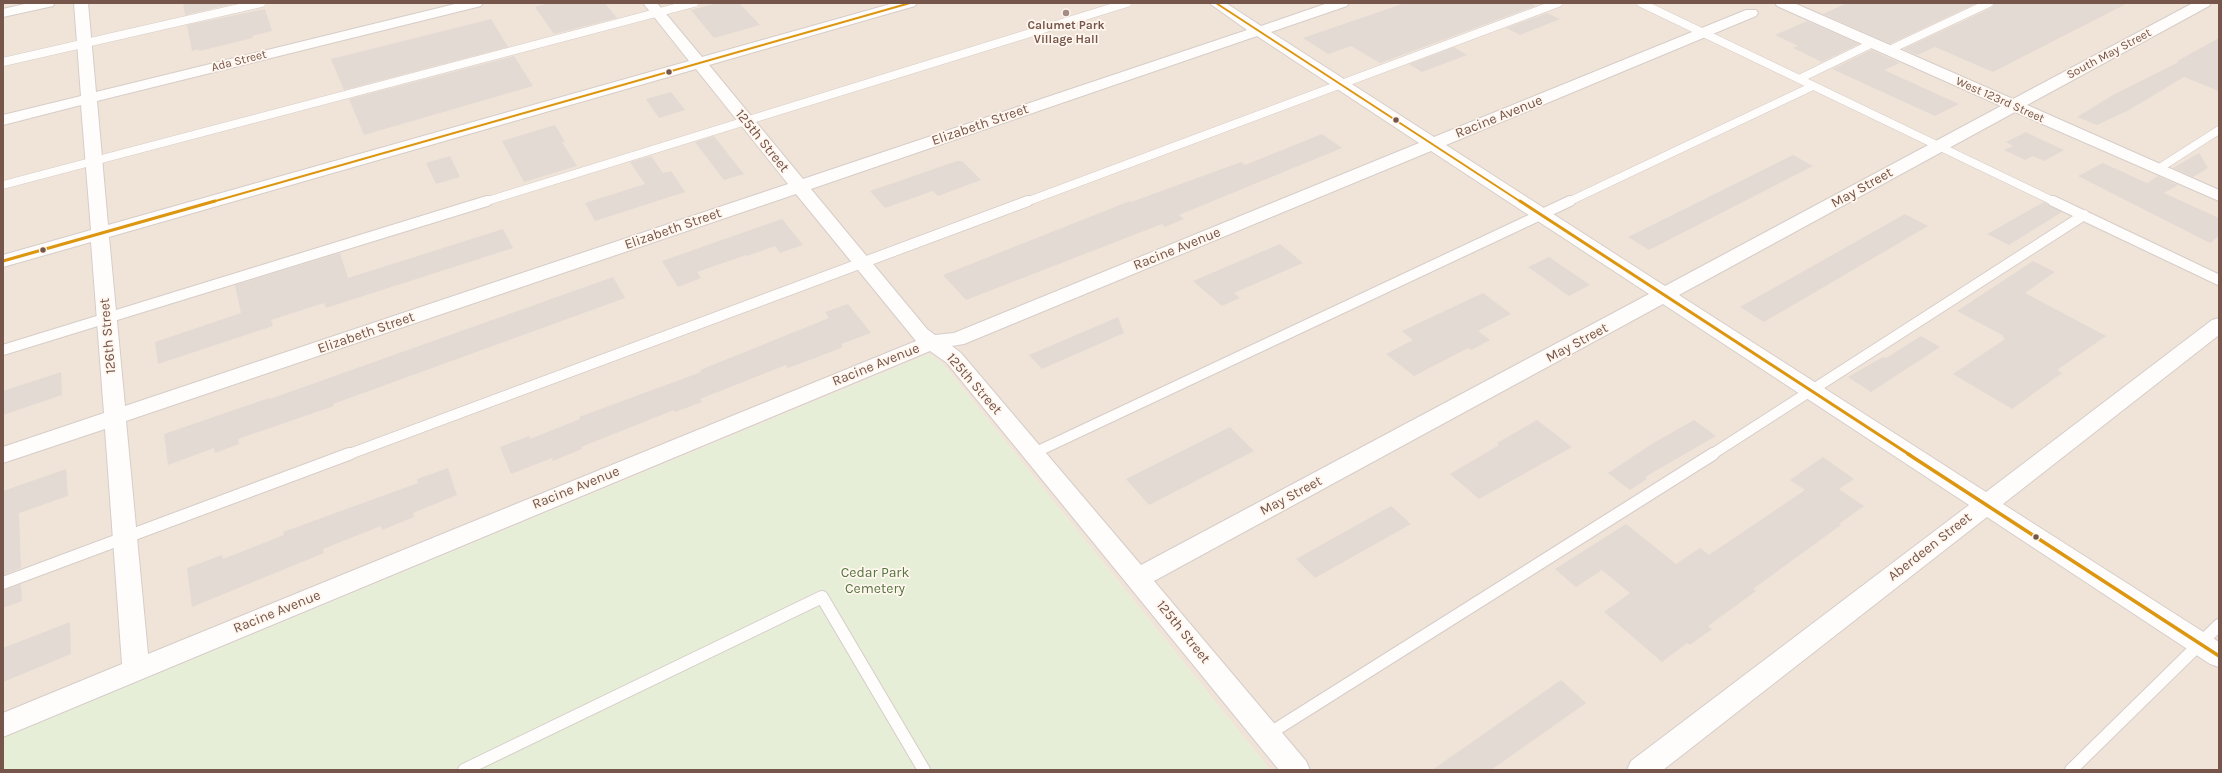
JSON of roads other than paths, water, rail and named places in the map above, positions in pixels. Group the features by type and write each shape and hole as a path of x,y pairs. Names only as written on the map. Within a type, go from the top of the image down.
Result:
{"street":[{"path":"3,13 48,3"},
{"name":"126th Street","path":"81,3 136,670"},
{"name":"Ada Street","path":"3,120 476,3"},
{"path":"3,261 910,3"},
{"path":"1216,3 2219,656"},
{"name":"Elizabeth Street","path":"3,455 1342,3"},
{"name":"West 123rd Street","path":"1782,3 2219,196"},
{"name":"South May Street","path":"2014,106 2204,3"},
{"name":"125th Street","path":"654,8 920,334 934,342 954,358 1296,770"},
{"name":"Racine Avenue","path":"3,725 934,342 957,339 1751,13"},
{"name":"May Street","path":"1138,578 2014,106"},
{"name":"Aberdeen Street","path":"1641,770 2219,325"}],"lane":[{"path":"3,62 261,3"},
{"path":"3,185 654,8 694,3"},
{"path":"3,350 1127,3"},
{"path":"3,582 1558,3"},
{"path":"1641,3 2219,280"},
{"path":"1889,50 1990,3"},
{"path":"1799,79 1873,43"},
{"path":"1034,453 1813,86"},
{"path":"2158,169 2219,130"},
{"path":"1267,735 1812,391 2084,215"},
{"path":"464,770 822,596 924,770"},
{"path":"2071,770 2219,625"}],"place":[{"name":"Calumet Park Village Hall","path":"1066,13"}],"park label":[{"name":"Cedar Park Cemetery","path":"875,582"}]}
